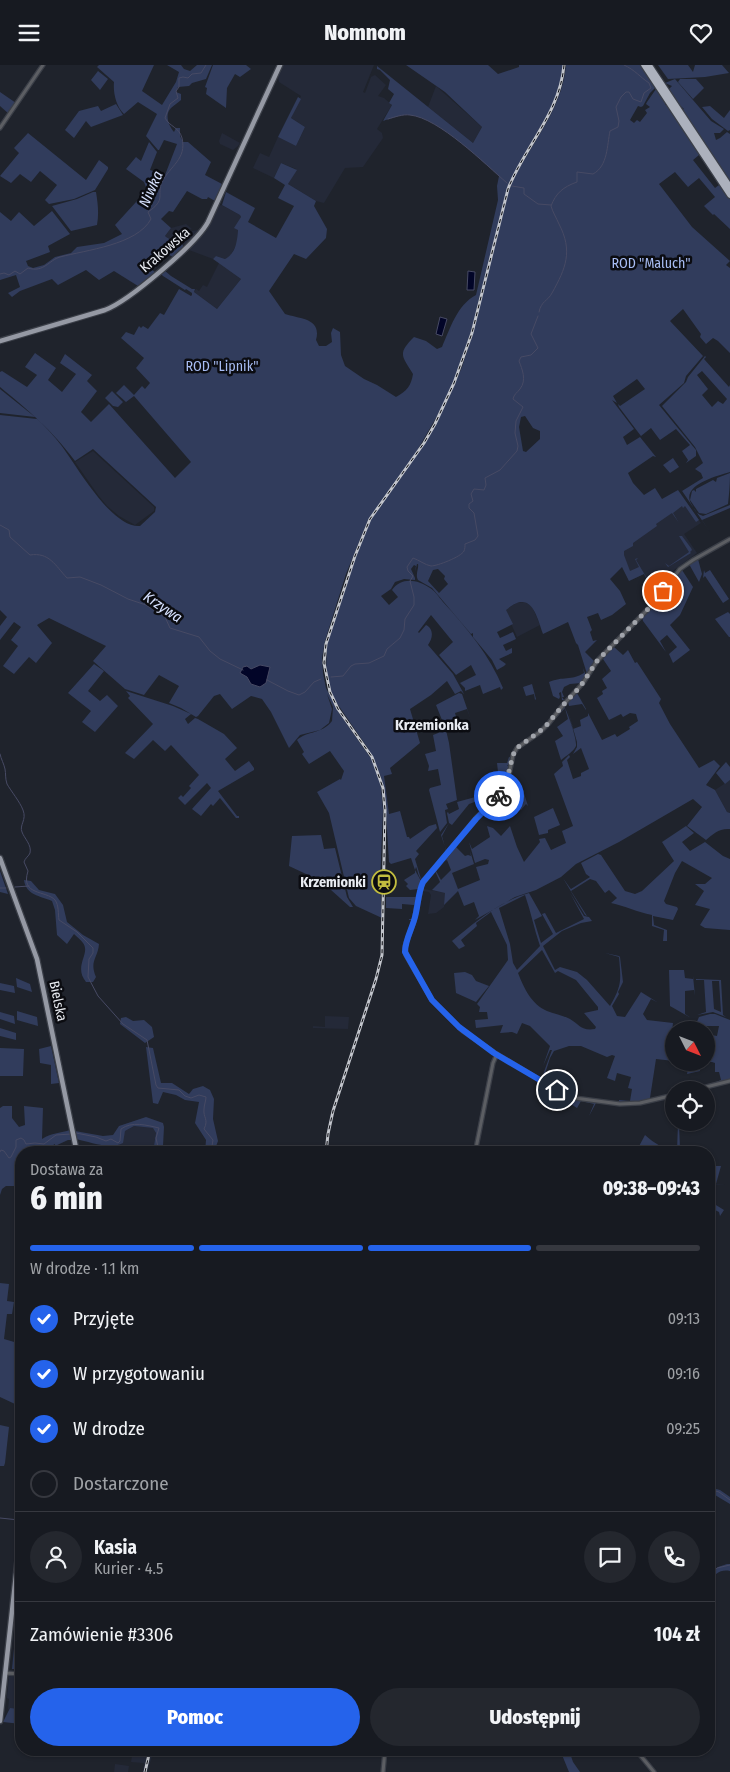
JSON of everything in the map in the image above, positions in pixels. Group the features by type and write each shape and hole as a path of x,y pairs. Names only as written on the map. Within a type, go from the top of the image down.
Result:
{"highway":[{"path":"644,65 730,187"},
{"path":"649,65 662,89 730,195"}],"main road":[{"name":"Krakowska","path":"0,341 105,310 118,304 194,241 208,222 280,65"},
{"name":"Bielska","path":"0,858 39,967 76,1146"},
{"path":"0,1721 15,1587"}],"street":[{"path":"0,128 43,65"},
{"path":"665,1098 649,1102 629,1104 575,1098 539,1081 473,1039 432,1000 405,952 405,947 415,918 422,884 476,819 501,793 506,783 513,755 518,746 540,732 549,723 580,687 597,661 656,600 680,569 692,560 730,539"},
{"path":"476,1146 493,1063 497,1054"},
{"path":"715,1085 730,1081"},
{"path":"6,1673 15,1674"},
{"path":"383,1772 384,1756"},
{"path":"641,1756 654,1772"}],"shaded area":[{"path":"283,65 374,65 363,92 365,93 371,77 375,75 386,85 378,96 384,98 392,105 377,129 382,133 383,138 363,167 345,168 324,203 316,201 288,184 296,169 281,163 274,178 253,168 260,153 269,157 278,137 296,146 305,127 291,118 301,96 279,82 278,77"},
{"path":"436,86 482,127 473,143 428,107"},
{"path":"222,133 240,143 238,146 233,150 220,144 219,141"},
{"path":"222,205 241,217 237,244 229,258 225,259 216,256 213,259 189,250 207,230 218,206"},
{"path":"186,224 192,229 181,233 198,230 202,227 186,245 169,240 165,236 171,228"},
{"path":"219,263 241,279 217,309 194,292 196,289 199,291 203,285 207,287"},
{"path":"468,271 475,272 474,290 467,290"},
{"path":"440,317 447,319 442,336 436,334"},
{"path":"93,451 154,507 154,511 135,525 119,516 107,506 75,462"},
{"path":"686,502 701,523 684,534 697,553 674,570 655,596 644,574 629,581 616,551"},
{"path":"525,602 532,606 540,625 517,637 505,610 516,603"},
{"path":"260,665 270,667 266,683 260,687 251,684 247,677 240,673 243,667 247,666 251,669"},
{"path":"730,780 730,813 727,812 715,790"},
{"path":"424,889 446,893 444,907 436,913 428,914 431,895 429,892 423,891"},
{"path":"325,1016 349,1017 348,1029 313,1028 313,1026 325,1027"},
{"path":"134,1126 154,1128 156,1133 154,1146 118,1146 125,1131"},
{"path":"9,1676 15,1676 15,1708 10,1708 8,1710 9,1699 7,1698"},
{"path":"132,1756 152,1756 147,1772 143,1772 144,1763 131,1762"},
{"path":"115,1764 129,1766 128,1772 114,1772"}],"green space":[{"path":"99,65 154,65 142,91 162,105 176,82 179,72 167,65 181,65 184,69 190,71 197,65 212,65 206,79 192,83 189,86 178,87 176,92 181,94 181,100 171,108 168,117 169,124 174,132 176,128 180,128 180,136 183,142 188,142 211,162 205,175 222,184 215,201 208,197 207,199 202,199 187,191 173,212 169,211 161,219 171,228 165,236 183,245 183,248 173,257 158,249 146,261 146,266 155,272 138,286 114,271 99,280 86,270 58,285 52,279 20,291 12,297 8,293 20,287 16,275 0,280 0,212 11,221 19,212 34,226 52,211 70,234 48,246 50,252 26,261 28,266 33,268 44,265 55,257 71,253 77,247 104,243 122,234 115,225 147,190 144,182 126,169 136,157 141,161 149,142 157,152 150,170 165,175 177,144 164,140 158,150 146,136 157,114 138,102 124,114 116,99 114,82 97,67"},
{"path":"213,65 246,65 251,69 240,77 235,74 227,88 226,108 206,94 207,88 205,87"},
{"name":"ROD \"Lipnik\"","path":"406,65 488,65 498,74 519,67 519,65 563,65 560,86 554,104 522,158 507,189 471,332 453,383 444,404 414,456 368,520 346,574 325,641 322,658 326,688 339,713 372,760 379,776 383,810 380,884 382,918 356,906 349,898 329,813 317,792 341,780 344,771 330,751 309,764 302,754 304,752 297,740 319,731 332,721 333,707 327,694 332,709 329,723 320,730 300,735 289,748 271,712 262,699 251,696 232,709 220,694 214,696 196,717 169,703 179,686 159,675 144,695 125,689 93,661 106,646 49,618 37,625 52,643 36,663 29,657 14,674 3,666 18,646 11,640 21,627 14,622 0,640 0,626 7,617 0,610 0,415 37,419 61,445 106,507 129,524 140,526 155,512 156,507 93,449 75,461 49,430 40,421 0,387 0,372 2,371 27,387 37,375 25,367 35,353 56,368 48,380 62,392 76,374 60,363 65,354 92,375 87,381 97,391 81,412 91,422 109,404 175,478 191,462 134,396 126,402 116,393 124,385 134,395 142,386 145,389 150,383 136,368 144,358 121,338 126,332 134,335 139,326 148,329 160,313 164,315 179,289 192,295 186,289 163,276 161,274 164,270 192,289 195,289 194,292 217,309 241,279 213,259 216,256 225,259 229,257 236,243 238,230 234,228 241,217 222,205 226,192 255,208 248,222 276,238 294,206 278,198 285,185 274,178 281,163 297,170 288,184 316,201 314,206 327,229 326,238 306,259 294,254 269,291 285,314 313,323 316,327 316,340 319,346 326,346 332,342 331,333 333,328 340,332 341,355 345,366 396,397 403,393 410,385 413,374 404,359 403,351 405,347 414,337 426,341 437,349 442,347 459,311 469,299 476,295 498,200 497,186 499,176 457,139 420,117 406,115 383,121 392,105 389,103 394,94 388,89 390,80 377,69 377,66 473,143 482,127 445,92"},
{"name":"ROD \"Maluch\"","path":"566,65 640,65 655,88 643,106 638,106 630,120 634,123 637,120 640,122 647,113 645,110 650,107 646,104 656,89 730,199 730,229 704,206 715,197 699,178 688,187 675,172 659,184 692,227 730,261 726,265 730,268 730,353 713,338 706,344 683,309 670,321 703,356 686,376 684,383 659,405 696,450 696,456 686,463 688,460 682,451 690,445 676,429 660,440 651,428 641,436 647,444 619,407 618,404 620,406 645,389 637,379 613,396 617,403 612,400 634,429 623,437 627,445 640,437 656,457 653,456 628,473 633,483 644,495 655,488 662,499 678,490 699,520 696,522 685,506 683,508 682,506 673,513 679,523 672,513 633,543 633,546 624,551 630,571 639,567 635,559 638,558 636,560 654,590 659,589 668,577 670,578 656,598 644,574 629,581 622,567 610,579 620,591 626,604 612,615 601,620 598,613 587,617 592,630 590,632 593,641 597,640 585,652 594,661 587,674 568,622 543,634 535,612 527,603 514,604 506,610 513,624 497,632 500,638 513,632 516,639 503,645 506,651 512,648 512,653 499,659 506,664 497,670 492,660 473,637 473,633 471,634 463,624 492,665 503,688 501,690 500,687 483,694 480,685 465,691 465,688 460,683 476,675 471,665 456,675 439,655 453,642 431,615 418,632 426,625 429,627 432,637 428,645 453,674 464,694 461,691 455,694 447,681 431,695 410,709 420,743 390,768 392,774 384,776 389,814 400,811 407,837 410,839 429,826 436,824 437,828 416,851 419,854 415,859 421,879 416,867 415,870 411,858 391,864 389,862 385,799 381,777 367,747 334,699 326,672 327,644 356,555 370,520 424,444 446,404 462,367 473,333 507,195 514,179 550,116 563,83","holes":["699,155 719,185 715,188 693,160","525,416 533,428 540,431 540,439 526,452 523,451 519,427 521,417","418,564 418,580 432,588 458,619 432,589 415,581 405,581 396,586 392,590 398,597 389,605 381,596 391,589 395,582 404,579 415,580 411,569 414,565 416,566 415,572","438,569 445,576 444,579 448,584 439,593 428,581 433,570"]},
{"path":"658,65 688,65 693,72 695,65 722,65 729,73 705,77 668,79"},
{"path":"98,71 108,79 100,90 91,80"},
{"path":"675,79 711,121 724,129 720,133 714,133 716,140 727,132 730,134 730,182 682,110 684,109 677,103 669,89 672,86 665,83"},
{"path":"680,79 696,79 704,88 693,99 678,82"},
{"path":"0,92 16,103 9,114 0,106"},
{"path":"298,97 301,99 291,118 305,127 296,146 278,137"},
{"path":"116,104 123,115 91,127 86,121 74,138 65,130 79,111 98,106 101,111"},
{"path":"710,106 724,118 730,110 730,130 728,131 712,119 702,107"},
{"path":"28,133 86,180 99,160 108,167 95,190 74,199 49,204 45,200 57,185 40,171 31,182 20,174 11,183 0,176 19,153 14,148"},
{"path":"96,192 97,225 71,231 52,206"},
{"path":"705,356 704,359 729,387 730,385 730,472 708,479 695,487 690,492 689,498 693,507 682,491 703,478 701,473 695,469 703,463 695,447 662,406 686,382","holes":["702,371 727,399 723,404 718,401 712,407 702,395 708,389 697,375"]},
{"path":"0,389 35,417 0,413"},
{"path":"112,391 123,402 118,407 113,406 105,398"},
{"path":"673,458 679,467 670,473 663,465"},
{"path":"730,473 728,504 706,514 699,513 690,500 692,491 696,492 696,489 713,480 716,482 717,478"},
{"path":"730,505 730,508 702,520 710,532 696,512 703,516"},
{"path":"679,536 682,536 691,548 691,553 668,567 665,563 669,566 689,552"},
{"path":"698,559 702,574 699,582 689,564"},
{"path":"682,570 693,587 680,615 670,625 690,650 673,663 669,654 677,647 667,635 660,641 666,652 642,617 658,601 671,583 665,596 671,599 676,591 672,581"},
{"path":"704,570 705,573 710,570 729,599 723,603 705,576 703,578"},
{"path":"728,612 730,614 730,637 715,619"},
{"path":"615,645 614,647 623,655 628,650 661,699 659,703 670,724 699,768 714,760 720,766 706,785 715,790 727,812 730,813 730,829 719,830 706,840 687,826 702,807 693,799 619,842 576,864 561,877 536,890 515,897 475,920 479,916 474,902 464,906 458,891 444,905 445,893 432,890 440,882 435,871 444,863 436,871 441,880 451,870 447,860 445,861 456,847 465,856 471,856 470,851 474,864 452,873 458,889 480,880 476,867 488,864 489,860 485,859 475,863 469,842 472,849 490,837 487,826 493,828 501,836 510,826 524,862 540,842 539,839 545,838 551,850 566,843 562,831 573,826 554,774 563,766 562,762 569,755 570,757 567,760 573,779 581,776 581,773 589,769 581,748 573,754 577,747 577,742 573,729 581,726 580,720 588,716 588,713 602,740 615,734 617,737 630,729 629,727 638,721 636,714 630,713 623,717 621,714 609,720 597,698 607,688 602,679 611,671 603,659"},
{"path":"94,664 104,671 88,691 100,701 107,695 118,706 95,732 82,722 91,711 68,693"},
{"path":"583,668 586,676 581,683 570,684 564,687 562,692 564,697 562,697 564,700 562,700 561,692 559,693 559,699 553,696 549,682 571,678 584,673"},
{"path":"532,684 536,699 535,700 534,694 526,696 523,687"},
{"path":"126,691 173,706 191,714 185,719 188,724 195,718 224,734 237,748 225,759 235,771 249,761 254,770 218,791 239,818 236,818 220,798 213,806 211,804 201,816 192,809 211,788 207,783 185,805 178,798 181,795 183,797 191,788 189,786 199,775 171,745 165,751 153,740 134,759 125,753 153,724 128,698 130,696"},
{"path":"459,693 462,694 471,720 467,709 455,713 458,724 464,724 458,726 457,729 456,727 446,730 436,705"},
{"path":"577,693 586,710 582,704 569,706 568,702"},
{"path":"564,706 565,708 548,727"},
{"path":"565,708 574,732 576,746 572,752 561,760 555,741 563,736 557,727 568,719"},
{"path":"446,730 457,800 446,804 448,809 445,810 447,823 440,832 429,790 441,785 438,769 428,771 429,766 425,754 436,751 433,735"},
{"path":"509,757 511,757 509,765 507,765 509,767 500,790 497,763 507,763"},
{"path":"726,762 730,767 730,780 725,784 716,773"},
{"path":"510,779 509,786 502,795 509,802 506,807 510,810 523,792 522,787 528,806 526,804 521,810 515,807 508,815 494,804 480,817 503,793"},
{"path":"479,796 480,800 469,804 452,825 449,823 447,813 449,814 459,809 457,802"},
{"path":"553,808 560,825 548,830 548,833 539,835 534,817"},
{"path":"686,826 694,833 682,842 690,851 705,842 730,859 730,930 705,928 700,925 710,909 695,905 704,891 695,884 705,884 712,878 682,861 664,901 666,904 678,909 673,920 653,916 654,925 667,930 667,941 663,941 664,930 652,926 652,915 611,903 617,898 609,890 605,893 596,881 590,879 571,891 587,916 585,915 563,878 571,889 590,877 586,874 581,863 598,854 601,855 625,891 635,894 642,891 674,861 662,842"},
{"path":"321,835 324,849 335,848 347,897 353,907 350,907 321,881 289,866 292,836"},
{"path":"415,870 421,881 418,889 410,890 404,880 415,873"},
{"path":"0,871 8,894 0,892"},
{"path":"24,880 31,881 39,890 55,894 63,905 67,922 83,935 99,944 93,967 96,977 93,982 86,982 82,976 81,966 85,951 83,943 74,934 67,944 57,935 55,910 52,901 31,892 25,885"},
{"path":"529,893 542,916 534,920 541,943 553,934 542,914 545,913 556,933 584,919 570,893 584,916 589,917 592,921 581,923 562,931 543,946 555,970 560,967 577,972 587,980 610,1006 620,983 619,957 605,953 619,956 623,982 612,1006 617,1016 625,1017 641,992 657,1002 651,999 643,1014 647,1020 665,1022 665,1060 656,1059 650,1098 652,1099 619,1103 619,1100 630,1101 632,1089 628,1088 631,1077 617,1073 615,1081 607,1078 615,1056 607,1057 581,1046 569,1046 554,1051 543,1080 569,1094 541,1080 552,1050 550,1050 543,1066 550,1046 530,1026 522,1023 517,1034 512,1032 500,1033 503,1025 476,1028 475,1020 488,1019 487,1012 479,1012 480,1007 477,1004 508,960 507,945 491,912 476,923 477,926 461,940 465,946 459,949 452,941 488,913 508,901","holes":["525,895 540,946 517,970 513,963 510,944 499,908","542,950 555,973 558,971 576,980 598,1007 598,1010 584,1013 596,1027 595,1029 581,1027 564,1016 541,1008 529,995 518,973"]},
{"path":"386,897 416,897 412,920 409,919 412,919 414,905 402,904 402,909 386,908"},
{"path":"669,970 684,970 685,978 693,979 693,976 695,996 694,990 685,991 685,1014 691,1018 670,1006"},
{"path":"465,972 472,975 476,981 489,986 476,1002 456,993 454,973"},
{"path":"16,978 30,984 32,992 17,987"},
{"path":"696,979 721,980 723,1015 726,1017 713,1012 697,1015 706,1012 704,980","holes":["712,981 719,981 721,1012 714,1009"]},
{"path":"0,983 14,986 15,993 0,990"},
{"path":"17,1011 37,1017 38,1026 17,1020"},
{"path":"0,1012 14,1016 15,1024 0,1019"},
{"path":"715,1014 730,1020 730,1080 715,1084 721,1080 719,1072 715,1072 715,1036 717,1036 719,1026 715,1026 715,1021 697,1021 699,1017"},
{"path":"126,1017 133,1021 144,1020 152,1027 154,1037 145,1043 120,1024 121,1018"},
{"path":"0,1028 16,1033 16,1040 0,1036"},
{"path":"51,1046 59,1083 51,1084 51,1065 40,1063 39,1049"},
{"path":"146,1047 153,1048 161,1083 172,1083 189,1094 193,1089 203,1086 210,1090 214,1099 213,1119 218,1141 216,1146 206,1146 206,1140 195,1123 199,1102 185,1100 176,1095 163,1092 158,1104 153,1103"},
{"path":"0,1048 24,1049 23,1076 0,1076"},
{"path":"688,1071 700,1071 687,1074"},
{"path":"557,1091 569,1097 596,1103 589,1116 594,1104 581,1101 577,1108 555,1094"},
{"path":"12,1106 12,1118 19,1127 25,1125 24,1106 43,1108 42,1139 70,1130 72,1140 55,1146 55,1144 51,1146 15,1146 15,1186 6,1186 2,1189 0,1195 0,1108"},
{"path":"146,1117 163,1123 163,1146 154,1146 156,1133 153,1128 134,1126 125,1131 123,1143 118,1145 100,1145 76,1139 75,1131 103,1136 113,1135 119,1126"},
{"path":"678,1131 679,1131 680,1146 677,1146"},
{"path":"645,1135 652,1141 660,1146 639,1146"},
{"path":"715,1166 721,1166 716,1184 725,1185 715,1184"},
{"path":"715,1204 724,1210 720,1216 719,1212 715,1210"},
{"path":"0,1283 9,1284 7,1301 14,1302 12,1314 7,1314 4,1339 15,1342 15,1404 0,1397"},
{"path":"0,1425 9,1427 4,1466 0,1466"},
{"path":"715,1489 730,1497 730,1504 715,1495"},
{"path":"730,1564 730,1571 720,1572 715,1575 715,1570 718,1567"},
{"path":"15,1638 15,1669 12,1669"},
{"path":"10,1708 15,1708 15,1723 3,1722"},
{"path":"562,1756 571,1756 580,1772 569,1772"}],"waterway":[{"name":"Niwka","path":"0,274 9,275 15,271 20,274 28,268 42,268 60,257 123,241 144,228 151,219 148,212 154,208 159,200 162,182 177,162 182,151 181,134 165,118 170,104 178,98 176,91 179,87 179,78 188,78 192,74 201,73 206,65"},
{"name":"Krzywa","path":"539,312 541,306 557,284 566,259 566,243 551,206 553,201 561,191 577,182 577,172 593,174 602,166 610,131 618,127 619,121 616,107 621,97 626,92 629,92 633,99 641,102 644,93 651,88 649,83 624,65"},
{"path":"388,119 410,115 434,124 461,143 507,183"},
{"path":"512,186 524,188 524,194 538,204 551,205"},
{"name":"Krzywa","path":"331,677 343,676 355,664 369,663 384,656 387,649 400,638 404,630 405,619 414,605 410,581 413,576 407,567 413,558 431,566 443,563 462,553 465,544 475,540 478,536 474,513 469,508 469,504 473,501 471,494 474,489 484,490 486,485 485,478 500,470 517,451 516,421 523,407 513,399 523,382 519,361 521,357 531,355 538,348 531,334 538,316"},
{"name":"Krzywa","path":"0,525 9,530 10,537 30,555 47,558 67,578 80,577 128,599 146,605 165,617 170,628 199,637 210,651 220,659 243,670"},
{"name":"Krzywa","path":"267,680 299,695 305,692 314,682 321,679"},
{"path":"0,754 7,784 24,814 21,829 30,850 24,862 28,871 26,879 28,885 31,889 55,900 58,907 59,920 77,932 93,948 93,953 89,959 88,977 98,996 123,1024 147,1040 158,1088 179,1090 185,1096 191,1098 199,1095 206,1097 204,1107 206,1123 204,1129 213,1140 212,1146"},
{"path":"15,887 29,886"},
{"path":"0,888 6,888"},
{"path":"76,1133 106,1141 111,1139 118,1143 120,1141 121,1129 134,1124 144,1125 159,1128 156,1138 158,1146"},
{"path":"16,1146 16,1140 21,1138 26,1144 44,1144 56,1135 71,1134"},
{"path":"0,1152 1,1150 4,1151 9,1158 15,1149"},
{"path":"715,1491 730,1500"},
{"path":"0,1518 15,1520"},
{"path":"715,1570 730,1565"}],"railway":[{"path":"327,1146 333,1111 382,955 385,810 383,788 372,757 338,709 330,692 324,663 326,644 355,556 370,519 424,443 454,383 472,333 508,189 556,99 564,65"},
{"path":"145,1772 149,1756"}],"way so far":[{"path":"499,796 504,789 514,752 520,744 544,728 585,681 597,661 654,603 663,591"}],"place":[{"name":"Krzemionki","path":"384,882"}],"district":[{"name":"Krzemionka","path":"432,725"}],"route":[{"path":"499,796 482,812 441,863 423,882 405,952 432,1000 459,1027 494,1053 557,1090"}]}
